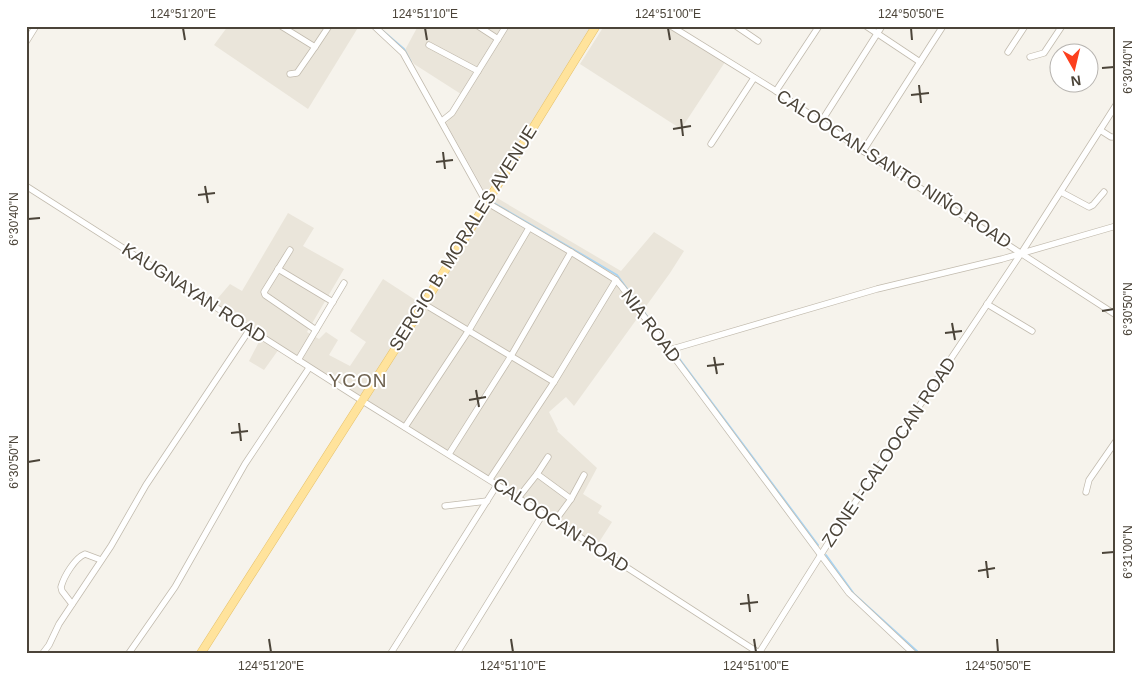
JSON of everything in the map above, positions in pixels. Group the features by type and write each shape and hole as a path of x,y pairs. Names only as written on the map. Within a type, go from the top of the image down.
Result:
{"main road":[{"name":"SERGIO B. MORALES AVENUE","path":"201,653 424,304 596,26"}],"street":[{"path":"26,42 36,26"},
{"path":"281,26 315,47"},
{"path":"290,74 297,72 330,26"},
{"name":"NIA ROAD","path":"374,26 404,53 444,120 478,191 486,202 616,280 821,556 859,603 913,653"},
{"path":"478,26 498,39"},
{"path":"444,120 452,113 506,26"},
{"name":"CALOOCAN-SANTO NIÑO ROAD","path":"671,26 776,91 863,151 1022,252 1116,315"},
{"path":"736,26 758,41"},
{"path":"776,91 819,26"},
{"path":"866,26 920,62"},
{"path":"821,122 882,26"},
{"path":"863,151 943,26"},
{"path":"1008,52 1025,26"},
{"path":"1030,57 1044,52 1062,26"},
{"path":"429,45 478,71"},
{"path":"711,144 754,78"},
{"name":"ZONE I-CALOOCAN ROAD","path":"759,653 1116,105"},
{"path":"1100,130 1111,137 1116,137"},
{"name":"KAUGNAYAN ROAD","path":"26,186 361,400"},
{"path":"1061,192 1089,207 1104,192"},
{"path":"669,350 877,289 1002,259 1116,226"},
{"path":"405,427 469,330 529,228"},
{"path":"290,250 264,295 316,330"},
{"path":"449,454 511,356 571,252"},
{"path":"278,269 333,302"},
{"path":"490,480 554,382 616,280"},
{"path":"298,360 344,283"},
{"path":"424,304 554,382"},
{"path":"988,304 1032,331"},
{"path":"43,653 49,645 58,624 101,560 146,485 250,329"},
{"path":"129,653 175,586 245,464 309,368"},
{"name":"CALOOCAN ROAD","path":"361,400 556,521 759,653"},
{"path":"1086,492 1089,480 1116,441"},
{"path":"518,498 548,457"},
{"path":"537,474 571,498"},
{"path":"556,521 584,475"},
{"path":"391,653 497,486"},
{"path":"445,506 487,501"},
{"path":"457,653 543,514"},
{"path":"72,604 61,587 73,566 79,557 85,554 101,560"}],"shaded area":[{"path":"228,26 359,26 308,109 214,45"},
{"path":"418,26 592,26 486,194 446,123 454,114 464,96 414,64 405,50"},
{"path":"604,26 669,26 725,62 681,129 580,64"},
{"path":"492,195 621,271 654,232 684,251 574,406 566,397 549,412 557,431 597,468 583,494 602,506 598,513 612,522 594,550 279,349 264,370 249,361 261,338 212,305 230,284 242,291 288,213 314,228 303,246 344,269 307,332 319,339 326,332 338,340 329,355 350,366 366,342 350,331 383,279 420,303"}],"waterway":[{"path":"383,31 404,49 411,62"},
{"path":"492,202 617,275 666,342"},
{"path":"675,353 818,545"},
{"path":"826,555 854,594 919,653"}],"district":[{"name":"YCON","path":"358,380"}]}
